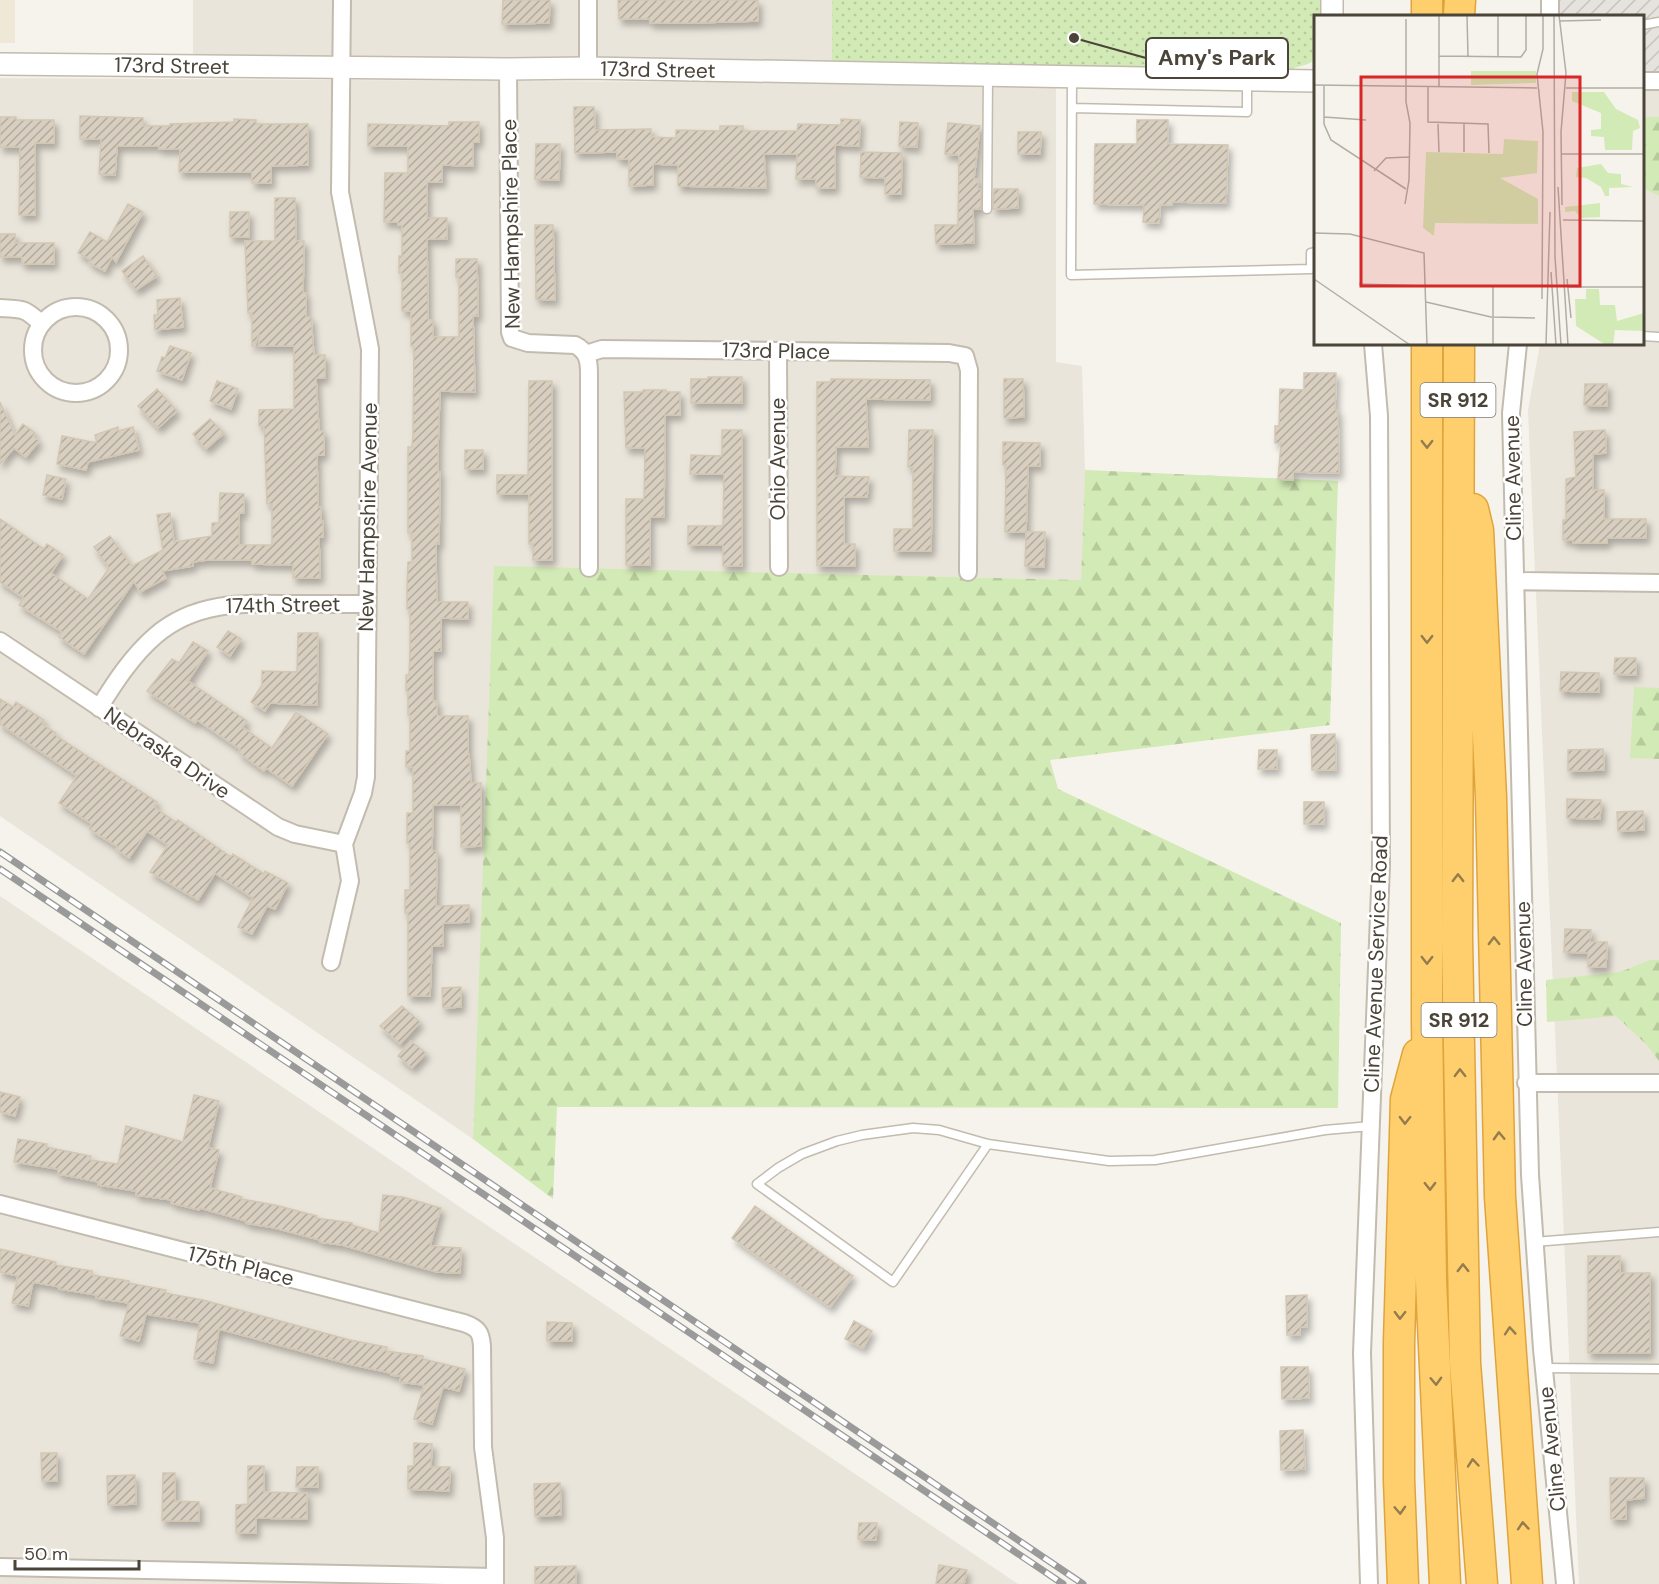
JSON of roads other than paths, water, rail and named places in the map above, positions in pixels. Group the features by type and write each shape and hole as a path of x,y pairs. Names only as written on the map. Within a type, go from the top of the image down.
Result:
{"highway":[{"name":"SR 912","path":"1427,345 1427,1023 1431,1281 1445,1584"},
{"name":"SR 912","path":"1459,345 1457,939 1464,1352 1482,1584"},
{"path":"1458,456 1478,530 1491,797 1500,1197 1527,1584"},
{"path":"1403,1584 1399,1434 1406,1099 1427,1023"}],"street":[{"name":"New Hampshire Avenue","path":"331,962 350,881 344,844 363,793 366,777 370,349 340,192 342,0"},
{"path":"588,0 588,68"},
{"name":"173rd Street","path":"0,64 588,68 1314,81"},
{"name":"New Hampshire Place","path":"508,69 510,332 512,338 521,342 575,345 582,348 586,354"},
{"path":"81,307 107,320 115,332 119,346 117,361 111,374 102,384 90,391 76,393 63,391 51,385 41,375 35,363 33,350 35,336 42,324 53,314 81,307"},
{"path":"0,308 27,311 42,324"},
{"name":"Cline Avenue Service Road","path":"1369,1584 1362,1353 1381,864 1379,416 1373,345"},
{"name":"Cline Avenue","path":"1518,345 1512,413 1526,1083 1534,1242 1565,1584"},
{"name":"173rd Place","path":"586,354 602,349 949,352 965,356 969,370 968,572"},
{"name":"Ohio Avenue","path":"778,351 779,567"},
{"path":"586,354 589,373 589,568"},
{"path":"1515,581 1659,583"},
{"name":"174th Street","path":"99,708 136,655 154,636 173,622 194,612 217,606 250,603 367,604"},
{"name":"Nebraska Drive","path":"0,641 278,827 295,834 344,844"},
{"path":"1526,1083 1659,1083"},
{"name":"175th Place","path":"0,1204 472,1326 480,1333 482,1346 483,1447 495,1538 495,1580"},
{"path":"0,1567 495,1580"}],"lane":[{"path":"1644,25 1659,22"},
{"path":"987,209 988,75"},
{"path":"1072,76 1071,275 1311,269 1311,253 1314,252"},
{"path":"1072,108 1247,112 1247,79"},
{"path":"1644,336 1659,337"},
{"path":"988,1144 893,1282 757,1184 802,1154 862,1134 898,1129 925,1128 956,1133 988,1144 1109,1161 1145,1161 1325,1130 1371,1126"},
{"path":"1534,1242 1659,1232"},
{"path":"1544,1368 1659,1369"}],"railway":[{"path":"0,852 1083,1584"},
{"path":"0,869 1063,1584"}],"place":[{"name":"Amy's Park","path":"1074,38"}]}
